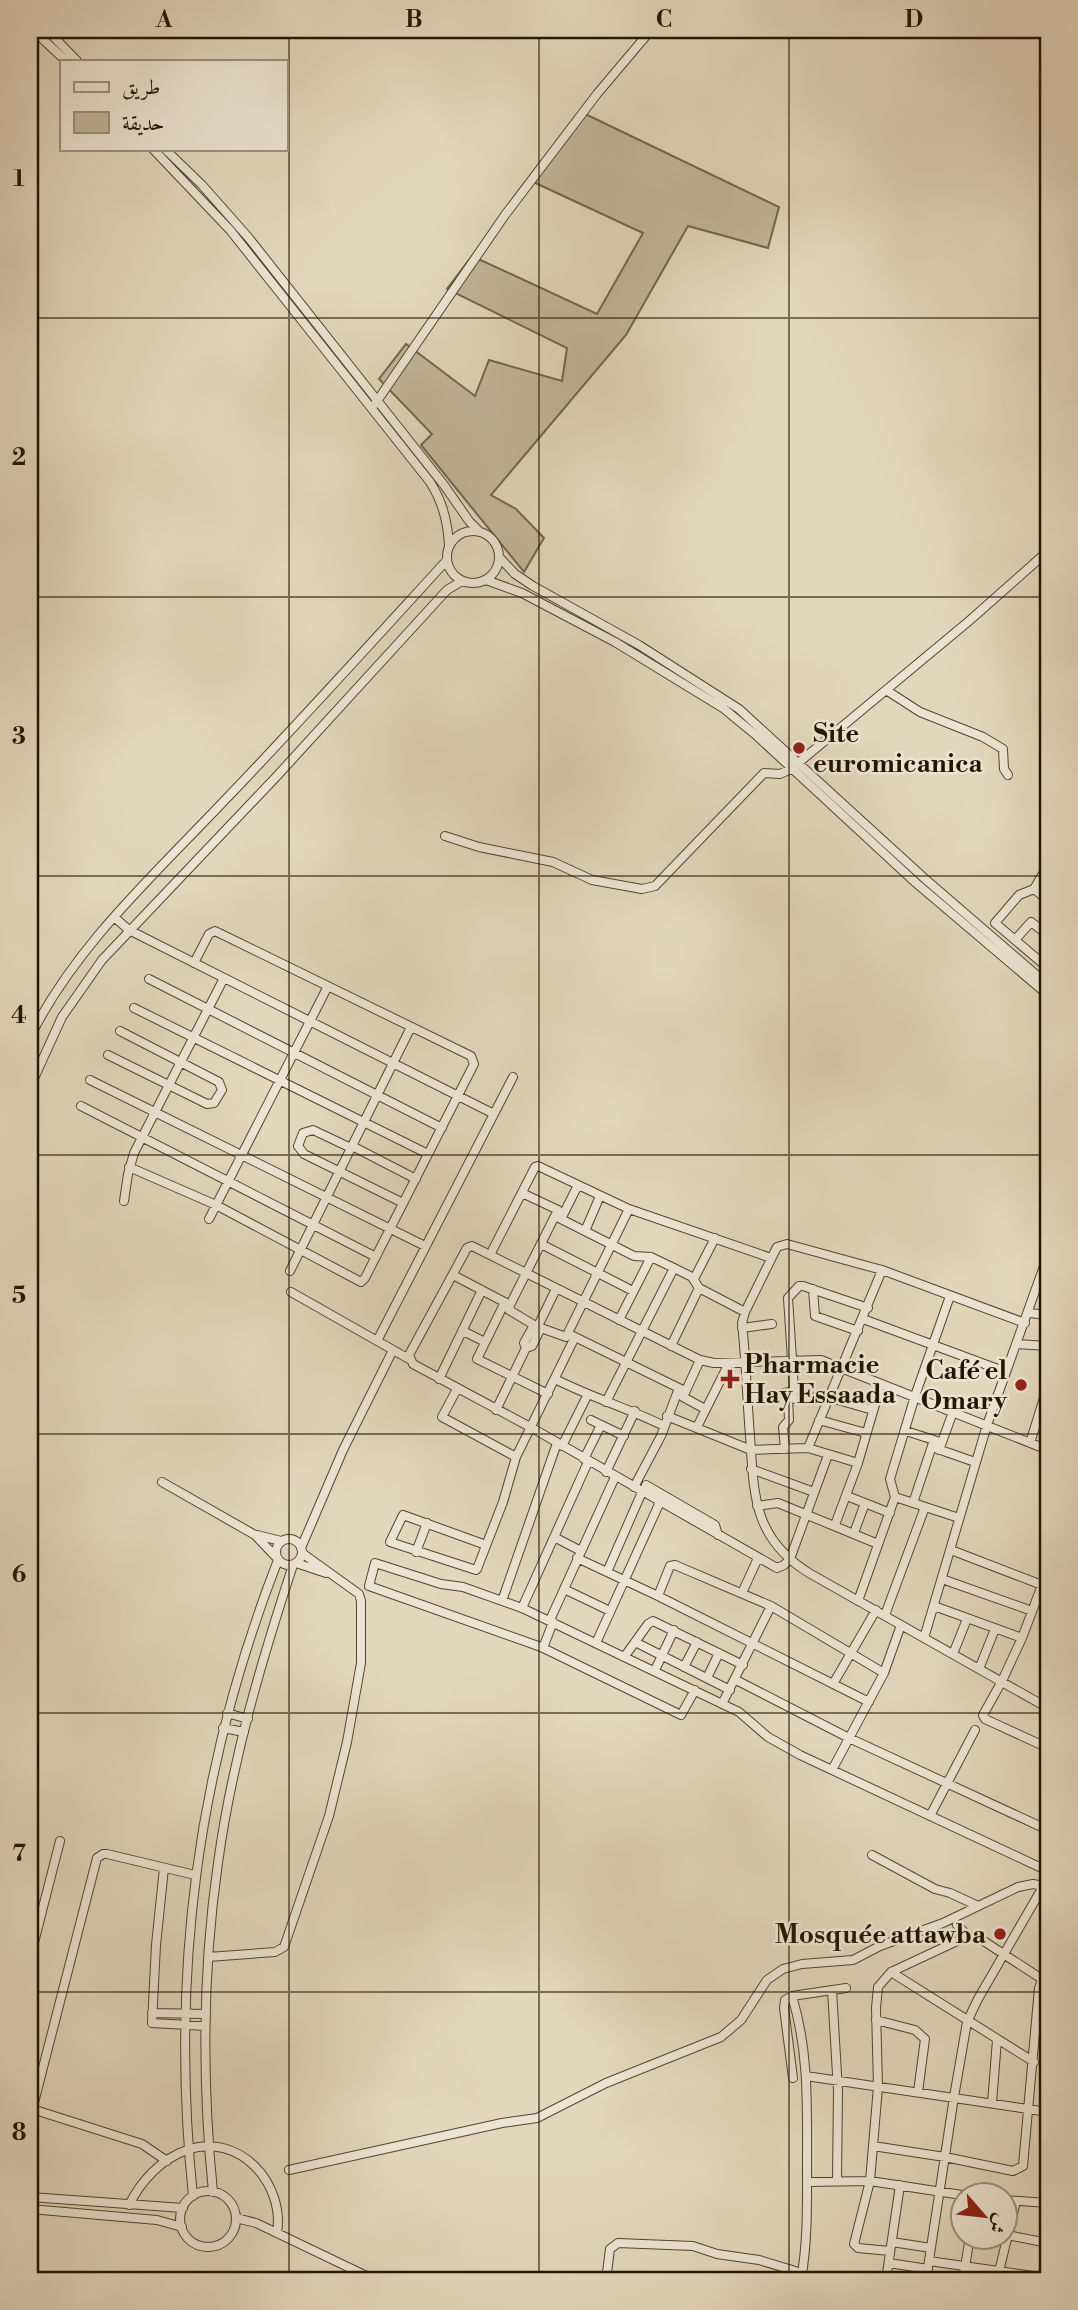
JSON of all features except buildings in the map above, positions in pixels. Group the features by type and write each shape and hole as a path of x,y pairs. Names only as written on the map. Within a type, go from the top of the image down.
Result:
{"street":[{"path":"33,30 65,60"},
{"path":"47,30 76,60"},
{"path":"635,30 648,32"},
{"path":"373,410 377,400 505,215 648,32"},
{"path":"154,150 230,230 377,400 469,521 495,541 500,558 519,578 639,645 729,701 916,883 1048,995"},
{"path":"166,150 234,220 373,410 430,482 440,498 446,516 449,546 447,560 451,571 462,581 478,583 486,580 496,570 500,558"},
{"path":"449,546 458,535 466,531 479,531"},
{"path":"445,836 478,847 546,860 592,880 649,888 655,886 764,773 780,774 794,767 1048,551"},
{"path":"30,1037 71,969 114,918 447,560"},
{"path":"486,580 547,606 634,653 702,694 740,721 1048,985"},
{"path":"30,1087 44,1053 72,1000 102,960 276,777 447,590 462,581"},
{"path":"886,690 920,712 983,737 1003,749 1004,769 1008,775"},
{"path":"1048,865 1034,889 1019,895 995,923 1048,968"},
{"path":"1034,889 1048,900"},
{"path":"114,918 129,930 494,1114"},
{"path":"1015,940 1031,922 1048,935"},
{"path":"129,1167 216,1205 359,1282 364,1280 391,1229 474,1064 473,1059 411,1027 215,931 209,934 194,963"},
{"path":"124,1201 129,1167 142,1138 224,978"},
{"path":"149,979 442,1128"},
{"path":"209,1219 328,986"},
{"path":"134,1008 428,1154"},
{"path":"290,1271 411,1027"},
{"path":"108,1055 209,1105 215,1102 220,1093 222,1088 219,1082 120,1031"},
{"path":"377,1341 513,1077"},
{"path":"90,1080 425,1246"},
{"path":"81,1106 376,1257"},
{"path":"403,1203 300,1152 298,1146 302,1135 307,1130 315,1130 416,1178"},
{"path":"490,1255 536,1166 629,1209 771,1258"},
{"path":"548,1394 477,1359 541,1244 578,1185"},
{"path":"522,1193 558,1210 558,1217"},
{"path":"585,1231 600,1196"},
{"path":"486,1545 402,1515 390,1541 475,1570 486,1545 503,1502 516,1457 555,1379 583,1302 629,1209"},
{"path":"558,1217 636,1256 651,1257 674,1268 694,1279 699,1288 745,1312"},
{"path":"694,1279 715,1238"},
{"path":"541,1244 634,1291"},
{"path":"1025,1323 882,1270 787,1244 777,1247 771,1258 745,1312 742,1328 751,1469 757,1506 767,1533 779,1549 800,1567 1048,1708"},
{"path":"409,1359 470,1246 701,1360 729,1363 821,1360 1048,1450"},
{"path":"924,1638 975,1462 1048,1255"},
{"path":"619,1320 651,1257"},
{"path":"606,1402 674,1268"},
{"path":"808,1448 882,1270"},
{"path":"453,1275 507,1303 509,1310 538,1326 565,1338 572,1335 682,1389"},
{"path":"785,1450 783,1427 789,1420 788,1399 794,1391 787,1302 799,1286 868,1308"},
{"path":"671,1346 699,1288"},
{"path":"496,1410 526,1348 532,1346 538,1326 556,1289"},
{"path":"813,1289 815,1317 858,1331"},
{"path":"439,1379 482,1290"},
{"path":"291,1292 439,1379 615,1477 715,1525 718,1535"},
{"path":"858,1601 895,1497 890,1479 915,1396 950,1296"},
{"path":"1029,1313 1048,1315"},
{"path":"863,1319 1006,1372"},
{"path":"742,1328 772,1324"},
{"path":"463,1331 485,1342"},
{"path":"1016,1344 1048,1346"},
{"path":"213,2192 205,2026 208,1957 222,1838 244,1732 295,1564 339,1457 393,1350"},
{"path":"607,1572 667,1416 701,1360"},
{"path":"697,1427 729,1363"},
{"path":"555,1379 587,1396 635,1411 664,1426"},
{"path":"835,1525 858,1464 881,1384"},
{"path":"1030,1443 1048,1385"},
{"path":"457,1389 442,1417 516,1457"},
{"path":"682,1389 684,1398 705,1409"},
{"path":"748,1400 794,1391"},
{"path":"502,1601 559,1445 587,1396"},
{"path":"788,1399 827,1397 873,1410"},
{"path":"606,1472 635,1411"},
{"path":"913,1503 953,1412"},
{"path":"667,1416 751,1450 808,1448 858,1464"},
{"path":"591,1420 624,1436"},
{"path":"819,1420 866,1433"},
{"path":"522,1608 601,1425"},
{"path":"906,1431 975,1462"},
{"path":"641,1488 660,1502 776,1568 790,1559 828,1455"},
{"path":"751,1469 814,1492"},
{"path":"543,1648 564,1589 615,1477"},
{"path":"162,1482 254,1535 277,1559 287,1565 295,1564 326,1573"},
{"path":"847,1496 890,1513"},
{"path":"895,1497 959,1518"},
{"path":"596,1643 660,1502"},
{"path":"757,1506 776,1503 878,1544"},
{"path":"854,1533 865,1503"},
{"path":"885,1615 925,1507"},
{"path":"416,1552 427,1523"},
{"path":"208,1957 282,1949 295,1919 325,1828 341,1767 359,1678 361,1605 357,1591 326,1573 291,1539 281,1541 254,1535"},
{"path":"554,1537 624,1581 869,1702"},
{"path":"193,2196 188,2150 184,2014 195,1875 205,1811 223,1728 277,1559 276,1550 281,1541"},
{"path":"951,1549 1042,1585 1022,1639 984,1712 984,1718 1048,1748"},
{"path":"743,1593 758,1558"},
{"path":"695,1690 681,1715 543,1648 369,1585 375,1562 441,1584 463,1587 551,1621 655,1670 695,1690 722,1704 746,1717 776,1742 1048,1871"},
{"path":"658,1596 672,1565 771,1606 884,1673"},
{"path":"942,1579 1032,1611"},
{"path":"564,1589 610,1611"},
{"path":"722,1704 771,1606"},
{"path":"934,1606 1022,1639"},
{"path":"833,1684 876,1610"},
{"path":"953,1654 967,1619"},
{"path":"625,1656 650,1621 674,1630 743,1665"},
{"path":"832,1770 884,1673 901,1625"},
{"path":"979,1669 995,1629"},
{"path":"655,1670 674,1630"},
{"path":"635,1642 730,1690"},
{"path":"684,1667 697,1642"},
{"path":"707,1678 719,1653"},
{"path":"736,1680 849,1738 1048,1830"},
{"path":"227,1713 248,1718"},
{"path":"223,1728 244,1732"},
{"path":"930,1816 975,1730"},
{"path":"30,1958 60,1841"},
{"path":"167,2161 142,2144 31,2113 97,1858 107,1854 195,1875"},
{"path":"872,1855 935,1889 978,1906"},
{"path":"152,2018 164,1868"},
{"path":"289,2170 502,2123 537,2118 606,2083 721,2037 741,2020 762,1985 783,1969 802,1964 853,1960 880,1946 943,1923 1023,1885 1046,1882"},
{"path":"926,2280 967,2022 1046,1882"},
{"path":"957,1924 968,1936"},
{"path":"873,2146 1013,2171 1021,2168 1025,2164 1039,1988 1045,1981 979,1938 968,1936 891,1972 879,1983 876,2020 878,2087 870,2181 854,2244 858,2248 890,2252"},
{"path":"891,1972 1034,2062"},
{"path":"793,2078 783,2006 787,1998 846,1988"},
{"path":"832,1990 837,2081 837,2180"},
{"path":"606,2280 610,2249 618,2243 687,2245 750,2258 789,2269 802,2277 808,2219 806,2076 801,2028 792,1996"},
{"path":"152,2018 205,2014"},
{"path":"152,2018 184,2025 205,2026"},
{"path":"876,2020 915,2030 925,2039 918,2092"},
{"path":"992,2103 997,2039"},
{"path":"806,2076 1048,2112"},
{"path":"129,2205 145,2180 167,2161 188,2150 209,2147 224,2149 239,2155 263,2174 277,2202 277,2233"},
{"path":"807,2182 870,2181 948,2192"},
{"path":"886,2280 900,2185"},
{"path":"201,2192 213,2192 229,2200 236,2218 229,2237 213,2246 203,2246 186,2236 182,2227 183,2208 193,2196 201,2192"},
{"path":"30,2197 183,2208"},
{"path":"1018,2201 1048,2203"},
{"path":"30,2208 157,2220 182,2227"},
{"path":"236,2218 251,2221 375,2280"},
{"path":"1018,2237 1048,2243"},
{"path":"892,2242 931,2249"},
{"path":"963,2280 968,2250"},
{"path":"997,2280 1004,2250"},
{"path":"888,2263 966,2264 1048,2278"},
{"path":"787,2280 789,2269"}],"green space":[{"path":"581,112 779,207 768,248 688,226 626,335 491,495 516,509 544,538 524,572 421,445 432,434 379,379 406,344 475,396 489,360 562,381 567,348 447,289 472,256 597,314 643,233 529,180"}],"place":[{"name":"Site euromicanica","path":"799,748"},
{"name":"Pharmacie Hay Essaada","path":"730,1379"},
{"name":"Café el Omary","path":"1021,1385"},
{"name":"Mosquée attawba","path":"1000,1934"}]}
